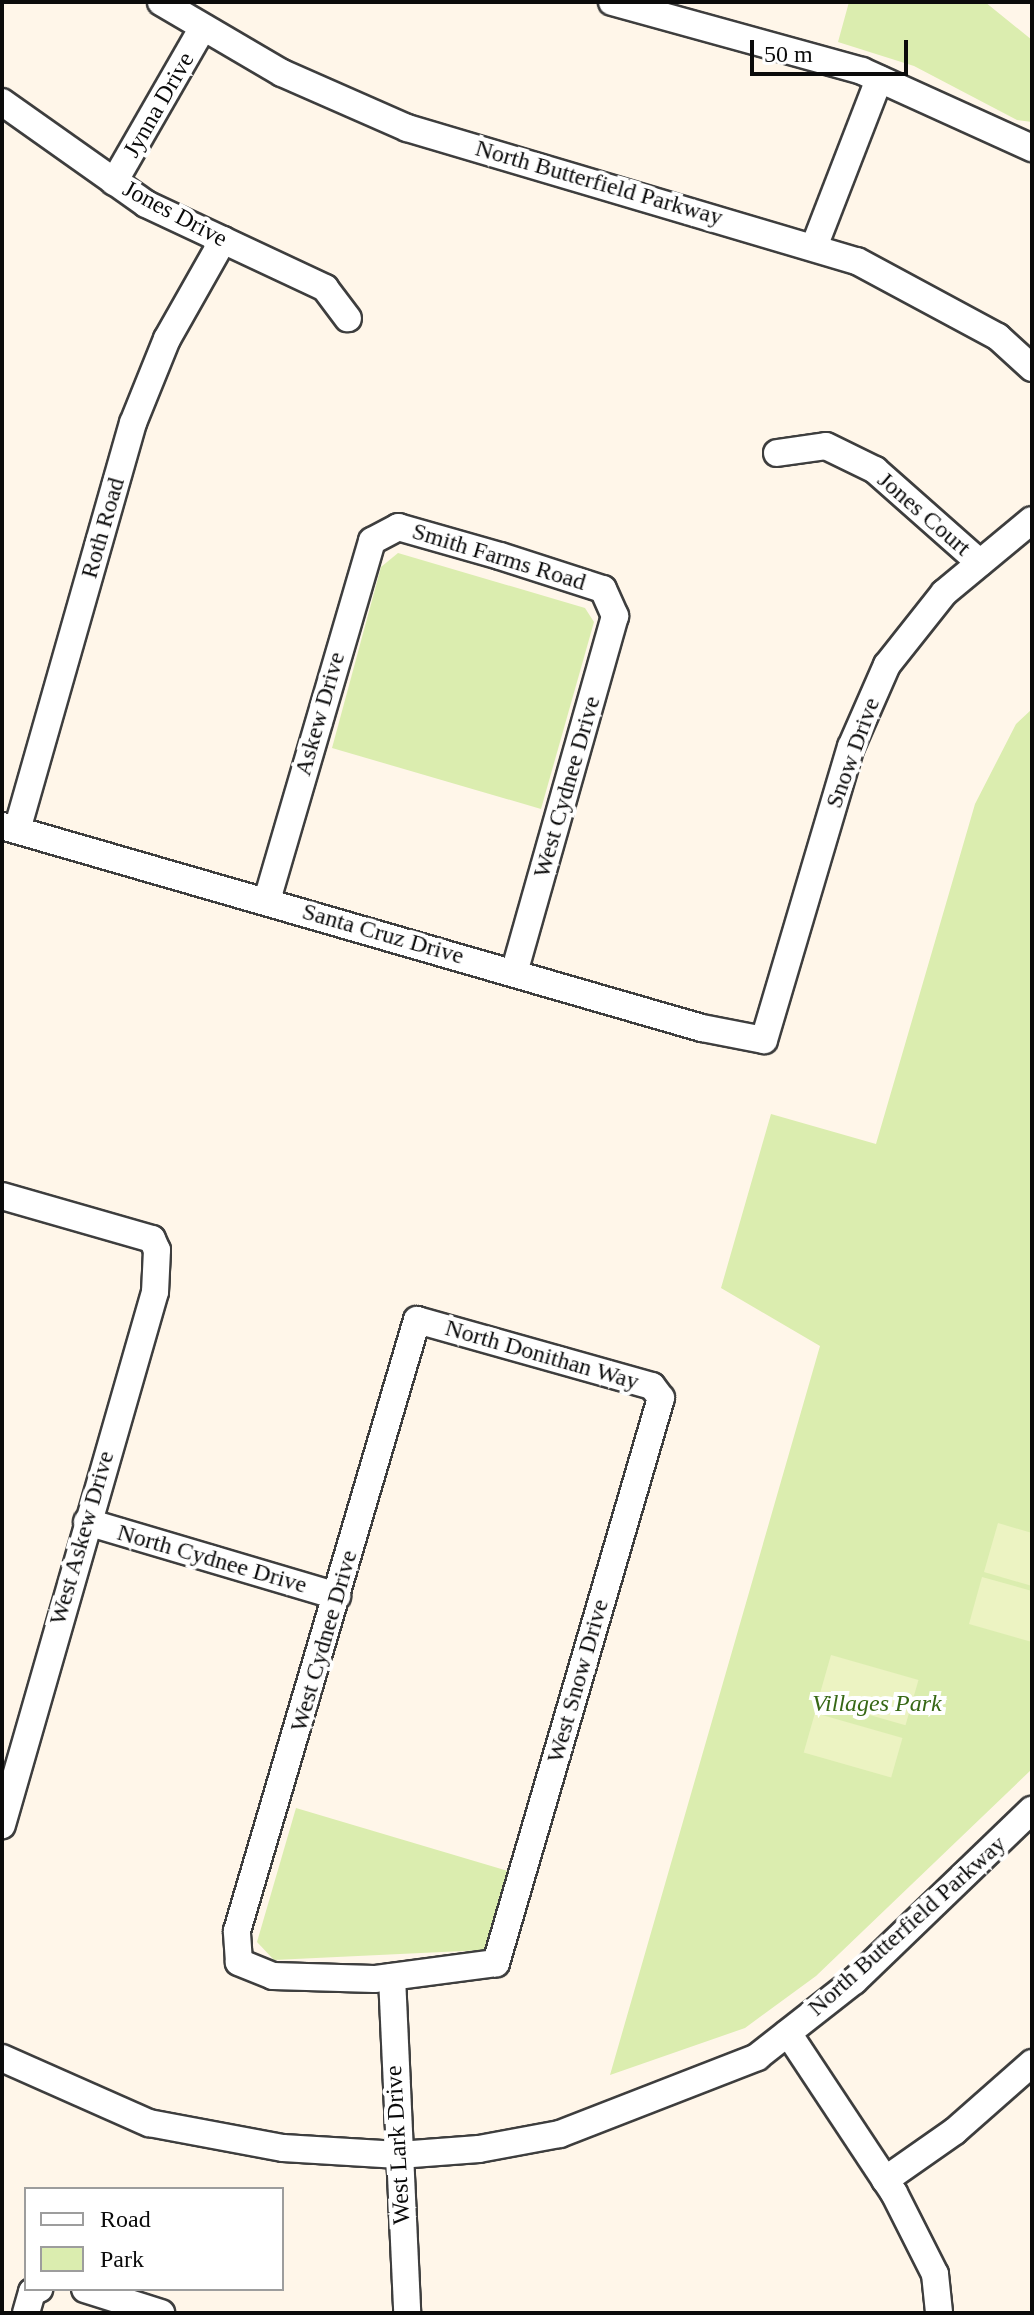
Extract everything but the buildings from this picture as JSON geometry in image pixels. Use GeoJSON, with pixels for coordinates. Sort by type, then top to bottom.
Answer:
{"type":"FeatureCollection","features":[{"type":"Feature","properties":{"kind":"street","name":"North Butterfield Parkway"},"geometry":{"type":"LineString","coordinates":[[161,2],[202,29],[282,73],[407,128],[857,261],[998,337],[1032,368]]}},
{"type":"Feature","properties":{"kind":"street"},"geometry":{"type":"LineString","coordinates":[[612,2],[709,14],[879,79],[1032,148]]}},
{"type":"Feature","properties":{"kind":"street","name":"Jynna Drive"},"geometry":{"type":"LineString","coordinates":[[114,182],[202,29]]}},
{"type":"Feature","properties":{"kind":"street"},"geometry":{"type":"LineString","coordinates":[[814,247],[879,79]]}},
{"type":"Feature","properties":{"kind":"street","name":"Jones Drive"},"geometry":{"type":"LineString","coordinates":[[6,112],[146,204],[325,288],[348,318]]}},
{"type":"Feature","properties":{"kind":"street","name":"Roth Road"},"geometry":{"type":"LineString","coordinates":[[10,828],[133,423],[167,339],[223,240]]}},
{"type":"Feature","properties":{"kind":"street","name":"Jones Court"},"geometry":{"type":"LineString","coordinates":[[777,453],[826,446],[875,470],[980,563]]}},
{"type":"Feature","properties":{"kind":"street","name":"Snow Drive"},"geometry":{"type":"LineString","coordinates":[[764,1040],[851,747],[881,679],[944,593],[1032,520]]}},
{"type":"Feature","properties":{"kind":"street","name":"Smith Farms Road"},"geometry":{"type":"LineString","coordinates":[[381,532],[398,527],[500,556],[590,584],[611,600]]}},
{"type":"Feature","properties":{"kind":"street","name":"Askew Drive"},"geometry":{"type":"LineString","coordinates":[[267,900],[365,552],[381,532]]}},
{"type":"Feature","properties":{"kind":"street","name":"West Cydnee Drive"},"geometry":{"type":"LineString","coordinates":[[514,973],[612,634],[611,600]]}},
{"type":"Feature","properties":{"kind":"street","name":"Santa Cruz Drive"},"geometry":{"type":"LineString","coordinates":[[10,828],[702,1028],[764,1040]]}},
{"type":"Feature","properties":{"kind":"street","name":"West Askew Drive"},"geometry":{"type":"LineString","coordinates":[[2,1196],[152,1239],[157,1250],[155,1292],[2,1825]]}},
{"type":"Feature","properties":{"kind":"street","name":"West Cydnee Drive"},"geometry":{"type":"LineString","coordinates":[[392,1977],[273,1976],[239,1962],[237,1931],[417,1320]]}},
{"type":"Feature","properties":{"kind":"street","name":"North Donithan Way"},"geometry":{"type":"LineString","coordinates":[[417,1320],[652,1386],[661,1398]]}},
{"type":"Feature","properties":{"kind":"street","name":"West Snow Drive"},"geometry":{"type":"LineString","coordinates":[[392,1977],[496,1963],[661,1398]]}},
{"type":"Feature","properties":{"kind":"street","name":"North Cydnee Drive"},"geometry":{"type":"LineString","coordinates":[[87,1522],[337,1596]]}},
{"type":"Feature","properties":{"kind":"street","name":"North Butterfield Parkway"},"geometry":{"type":"LineString","coordinates":[[2,2058],[149,2123],[283,2148],[399,2155],[479,2149],[560,2134],[757,2057],[854,1981],[1032,1810]]}},
{"type":"Feature","properties":{"kind":"street","name":"West Lark Drive"},"geometry":{"type":"LineString","coordinates":[[392,1977],[407,2313]]}},
{"type":"Feature","properties":{"kind":"street"},"geometry":{"type":"LineString","coordinates":[[788,2033],[885,2180],[935,2274],[939,2313]]}},
{"type":"Feature","properties":{"kind":"street"},"geometry":{"type":"LineString","coordinates":[[885,2180],[955,2131],[1032,2063]]}},
{"type":"Feature","properties":{"kind":"street"},"geometry":{"type":"LineString","coordinates":[[91,2291],[161,2313]]}},
{"type":"Feature","properties":{"kind":"green space"},"geometry":{"type":"Polygon","coordinates":[[[849,2],[985,2],[1032,40],[1032,122],[1017,120],[914,66],[838,42],[849,2]]]}},
{"type":"Feature","properties":{"kind":"green space"},"geometry":{"type":"Polygon","coordinates":[[[398,553],[585,608],[594,622],[541,809],[332,748],[381,567],[398,553]]]}},
{"type":"Feature","properties":{"kind":"green space","name":"Villages Park"},"geometry":{"type":"Polygon","coordinates":[[[1032,709],[1032,1769],[816,1976],[745,2028],[610,2075],[820,1346],[721,1288],[771,1114],[876,1144],[975,804],[1016,724],[1032,709]]]}},
{"type":"Feature","properties":{"kind":"green space"},"geometry":{"type":"Polygon","coordinates":[[[998,1523],[1032,1533],[1032,1586],[984,1572],[998,1523]]]}},
{"type":"Feature","properties":{"kind":"green space"},"geometry":{"type":"Polygon","coordinates":[[[982,1577],[1032,1591],[1032,1642],[969,1624],[982,1577]]]}},
{"type":"Feature","properties":{"kind":"green space"},"geometry":{"type":"Polygon","coordinates":[[[831,1655],[918,1680],[906,1725],[818,1700],[831,1655]]]}},
{"type":"Feature","properties":{"kind":"green space"},"geometry":{"type":"Polygon","coordinates":[[[815,1713],[902,1738],[891,1777],[804,1752],[815,1713]]]}},
{"type":"Feature","properties":{"kind":"green space"},"geometry":{"type":"Polygon","coordinates":[[[296,1808],[508,1871],[484,1950],[274,1960],[257,1942],[296,1808]]]}}]}
